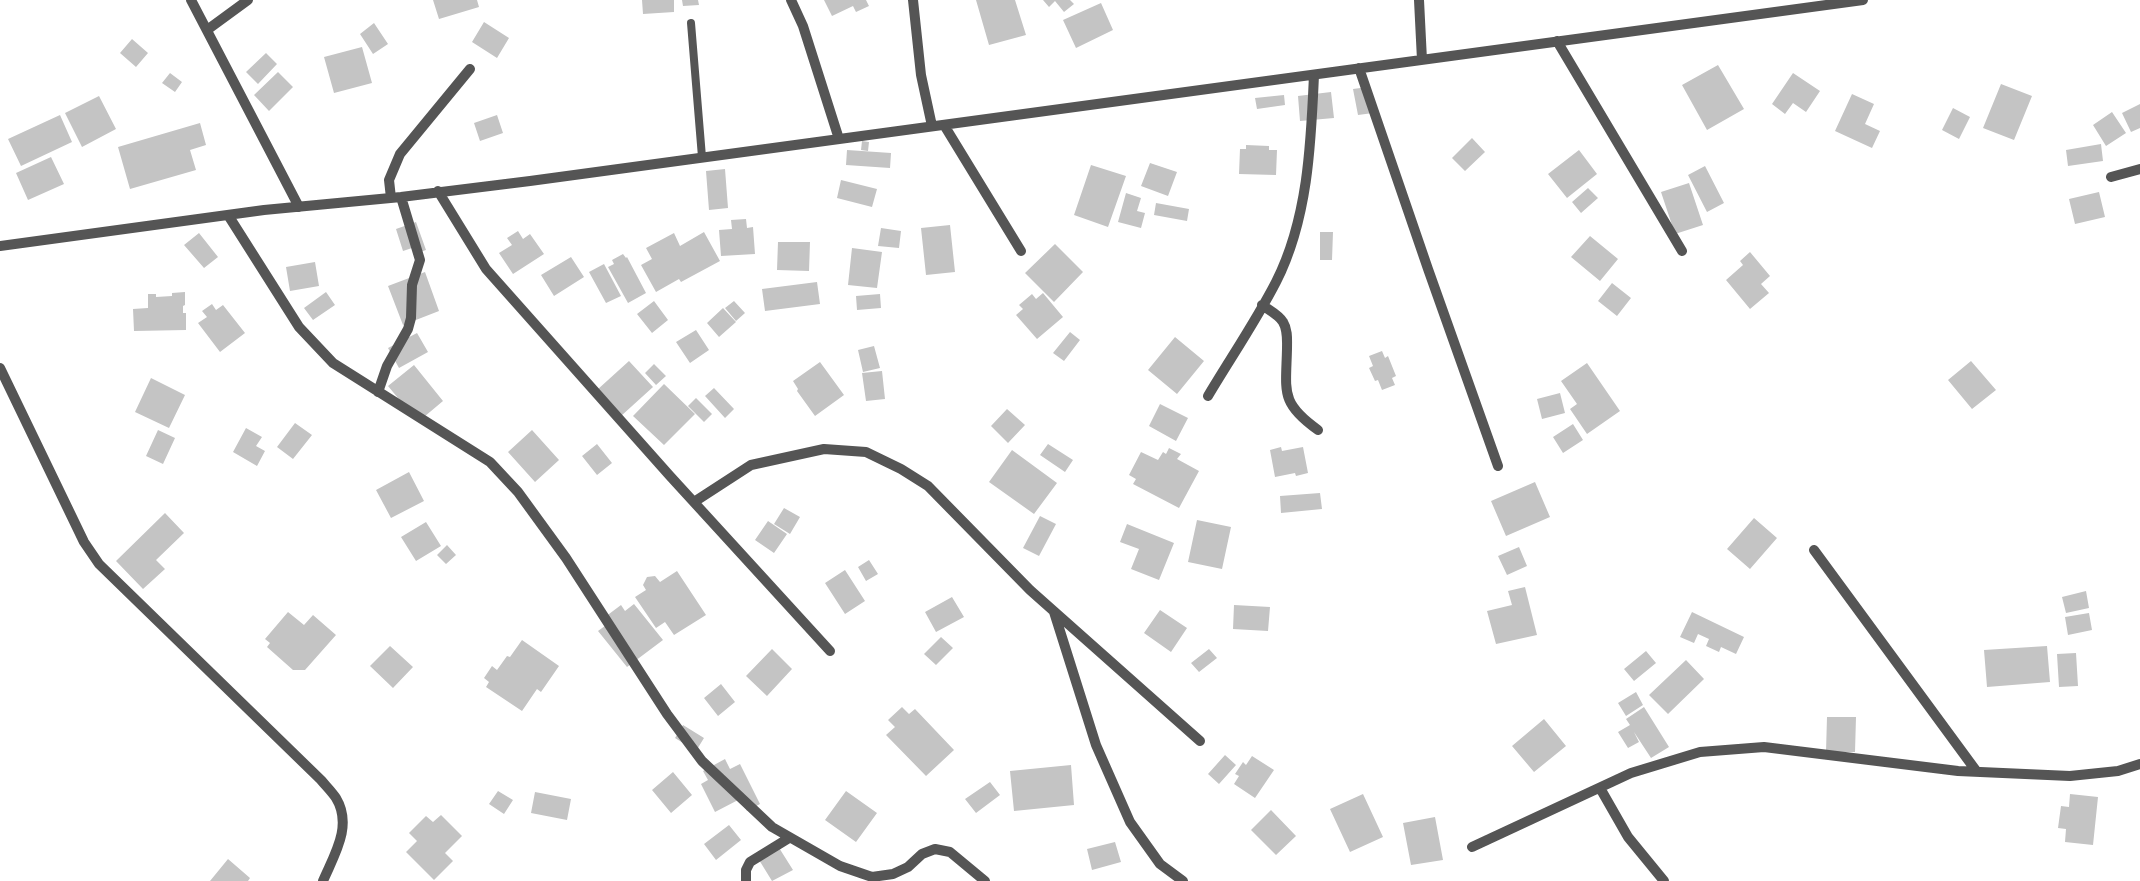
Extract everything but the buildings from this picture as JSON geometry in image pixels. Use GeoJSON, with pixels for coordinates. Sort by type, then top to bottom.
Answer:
{"type":"FeatureCollection","features":[{"type":"Feature","properties":{"kind":"street"},"geometry":{"type":"LineString","coordinates":[[191,0],[299,207]]}},
{"type":"Feature","properties":{"kind":"street"},"geometry":{"type":"LineString","coordinates":[[207,30],[248,0]]}},
{"type":"Feature","properties":{"kind":"street"},"geometry":{"type":"LineString","coordinates":[[791,0],[803,26],[839,139]]}},
{"type":"Feature","properties":{"kind":"street"},"geometry":{"type":"LineString","coordinates":[[913,0],[922,75],[932,126]]}},
{"type":"Feature","properties":{"kind":"street"},"geometry":{"type":"LineString","coordinates":[[1419,0],[1422,60]]}},
{"type":"Feature","properties":{"kind":"street"},"geometry":{"type":"LineString","coordinates":[[0,246],[228,215],[396,197],[839,139],[1863,0]]}},
{"type":"Feature","properties":{"kind":"street"},"geometry":{"type":"LineString","coordinates":[[1557,41],[1682,251]]}},
{"type":"Feature","properties":{"kind":"street"},"geometry":{"type":"LineString","coordinates":[[1359,68],[1498,466]]}},
{"type":"Feature","properties":{"kind":"street"},"geometry":{"type":"LineString","coordinates":[[378,392],[387,366],[409,323],[412,285],[420,260],[389,180],[400,154],[470,69]]}},
{"type":"Feature","properties":{"kind":"street"},"geometry":{"type":"LineString","coordinates":[[1208,396],[1276,281],[1292,239],[1302,201],[1310,152],[1314,75]]}},
{"type":"Feature","properties":{"kind":"street"},"geometry":{"type":"LineString","coordinates":[[944,125],[1021,251]]}},
{"type":"Feature","properties":{"kind":"street"},"geometry":{"type":"LineString","coordinates":[[2111,177],[2140,169]]}},
{"type":"Feature","properties":{"kind":"street"},"geometry":{"type":"LineString","coordinates":[[438,191],[486,269],[830,651]]}},
{"type":"Feature","properties":{"kind":"street"},"geometry":{"type":"LineString","coordinates":[[228,215],[299,327],[332,363],[490,462],[518,492],[566,558],[667,714],[702,761],[772,827],[840,866],[872,877],[888,875],[908,867]]}},
{"type":"Feature","properties":{"kind":"street"},"geometry":{"type":"LineString","coordinates":[[1262,305],[1283,322],[1287,335],[1286,391],[1290,405],[1300,417],[1318,430]]}},
{"type":"Feature","properties":{"kind":"street"},"geometry":{"type":"LineString","coordinates":[[0,368],[84,542],[99,564],[321,780],[337,799],[343,823],[342,835],[323,881]]}},
{"type":"Feature","properties":{"kind":"street"},"geometry":{"type":"LineString","coordinates":[[0,393],[12,392]]}},
{"type":"Feature","properties":{"kind":"street"},"geometry":{"type":"LineString","coordinates":[[694,502],[751,465],[824,448],[866,452],[901,469],[928,486],[1030,590],[1200,741]]}},
{"type":"Feature","properties":{"kind":"street"},"geometry":{"type":"LineString","coordinates":[[1814,550],[1977,772]]}},
{"type":"Feature","properties":{"kind":"street"},"geometry":{"type":"LineString","coordinates":[[1053,611],[1096,745],[1130,822],[1160,864],[1183,881]]}},
{"type":"Feature","properties":{"kind":"street"},"geometry":{"type":"LineString","coordinates":[[1472,847],[1631,773],[1700,752],[1764,747],[1977,772],[2070,776],[2118,771],[2140,764]]}},
{"type":"Feature","properties":{"kind":"street"},"geometry":{"type":"LineString","coordinates":[[1600,788],[1628,838],[1664,881]]}},
{"type":"Feature","properties":{"kind":"street"},"geometry":{"type":"LineString","coordinates":[[746,881],[746,870],[750,862],[789,838]]}},
{"type":"Feature","properties":{"kind":"street"},"geometry":{"type":"LineString","coordinates":[[900,881],[908,867],[922,854],[935,849],[950,852],[985,881]]}},
{"type":"Feature","properties":{"kind":"lane"},"geometry":{"type":"LineString","coordinates":[[691,23],[702,157]]}}]}
